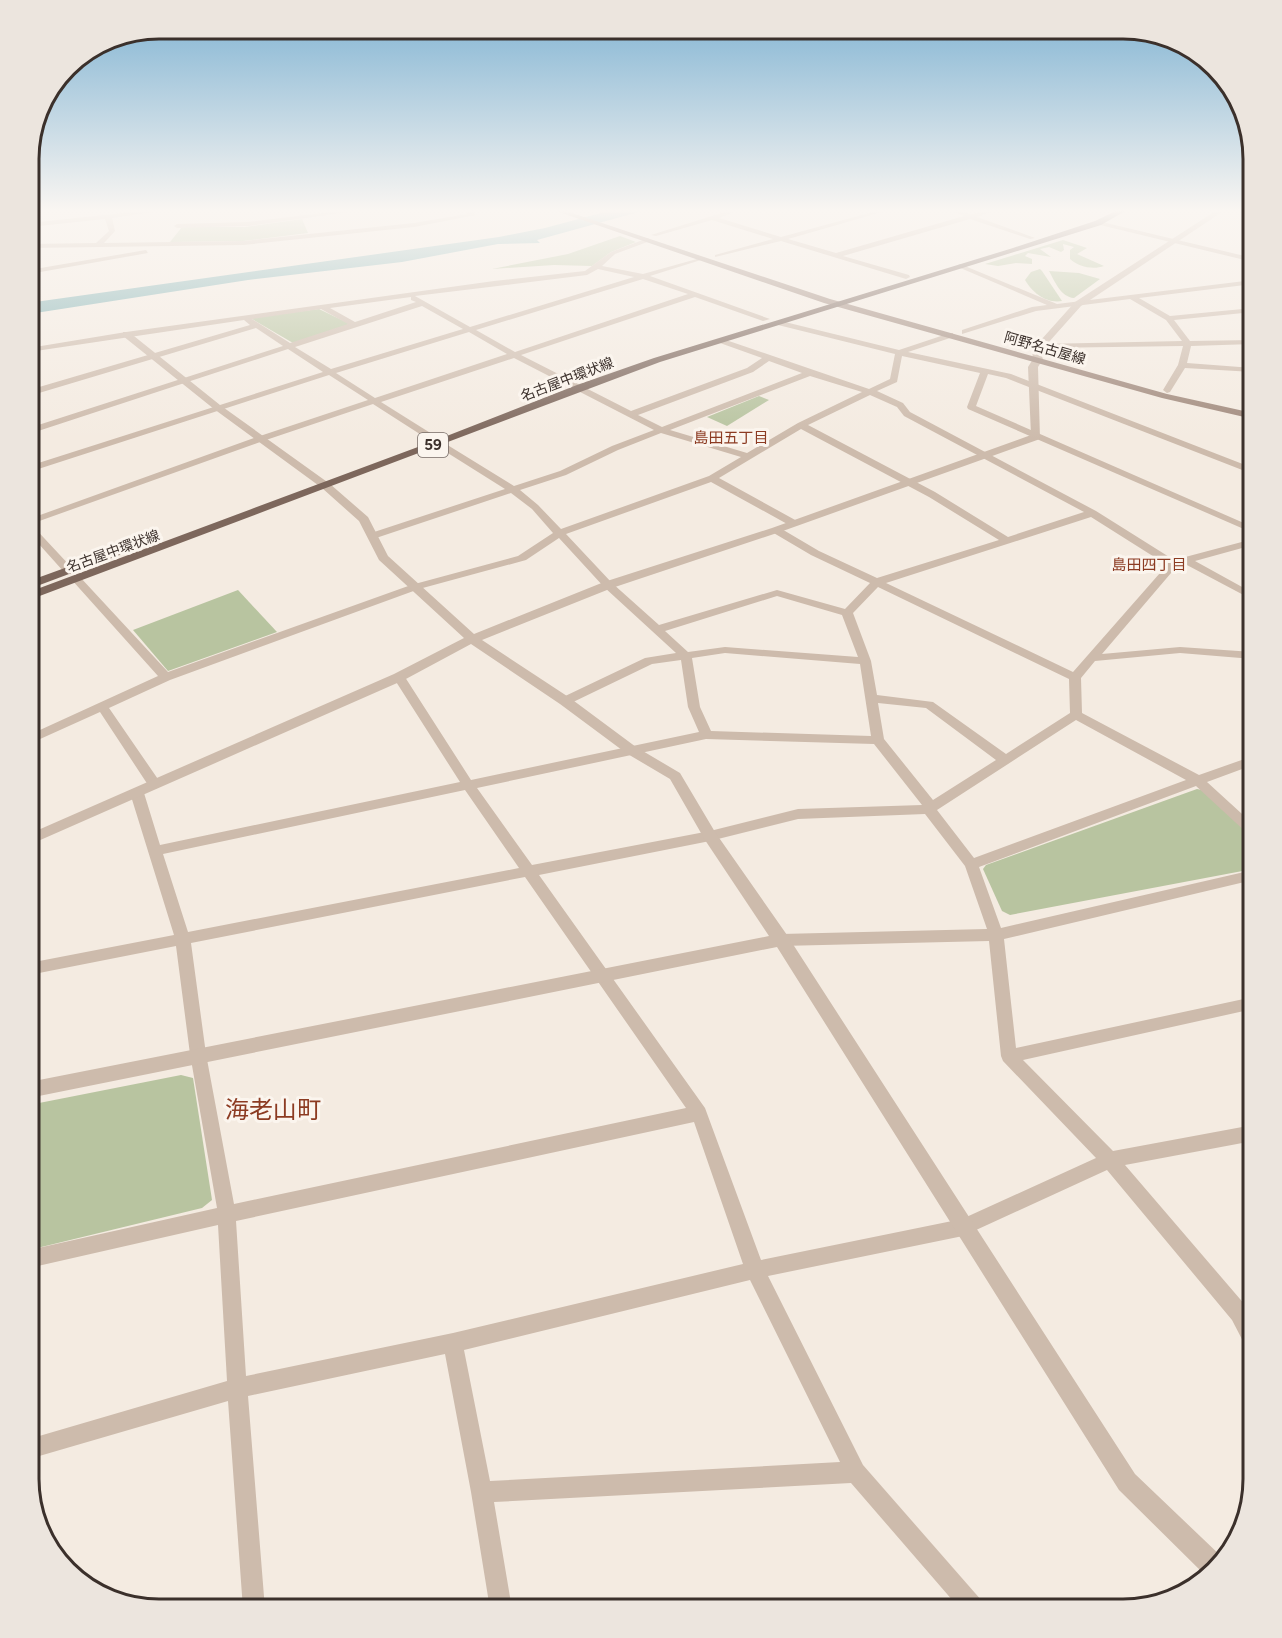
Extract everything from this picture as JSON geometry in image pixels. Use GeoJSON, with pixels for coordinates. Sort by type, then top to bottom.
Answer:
{"type":"FeatureCollection","features":[{"type":"Feature","properties":{"kind":"main road","name":"阿野名古屋線"},"geometry":{"type":"LineString","coordinates":[[785,286],[827,301],[840,301]]}},
{"type":"Feature","properties":{"kind":"main road","name":"阿野名古屋線"},"geometry":{"type":"LineString","coordinates":[[800,286],[950,335],[1038,352],[1165,396],[1243,414]]}},
{"type":"Feature","properties":{"kind":"main road","name":"名古屋中環状線"},"geometry":{"type":"LineString","coordinates":[[576,385],[781,323],[882,286]]}},
{"type":"Feature","properties":{"kind":"main road","name":"名古屋中環状線"},"geometry":{"type":"LineString","coordinates":[[840,301],[853,300],[896,286]]}},
{"type":"Feature","properties":{"kind":"main road","name":"阿野名古屋線"},"geometry":{"type":"LineString","coordinates":[[853,300],[1167,390],[1243,407]]}},
{"type":"Feature","properties":{"kind":"main road","name":"名古屋中環状線"},"geometry":{"type":"LineString","coordinates":[[39,582],[72,574],[434,440],[576,385],[652,352],[827,301]]}},
{"type":"Feature","properties":{"kind":"main road","name":"名古屋中環状線"},"geometry":{"type":"LineString","coordinates":[[39,591],[72,574]]}},
{"type":"Feature","properties":{"kind":"street"},"geometry":{"type":"LineString","coordinates":[[39,348],[244,317],[473,286]]}},
{"type":"Feature","properties":{"kind":"street"},"geometry":{"type":"LineString","coordinates":[[39,466],[217,407],[607,286]]}},
{"type":"Feature","properties":{"kind":"street"},"geometry":{"type":"LineString","coordinates":[[674,286],[766,319]]}},
{"type":"Feature","properties":{"kind":"street"},"geometry":{"type":"LineString","coordinates":[[1009,286],[1056,306]]}},
{"type":"Feature","properties":{"kind":"street"},"geometry":{"type":"LineString","coordinates":[[1036,437],[1033,385],[1038,352],[1078,304],[1104,286]]}},
{"type":"Feature","properties":{"kind":"street"},"geometry":{"type":"LineString","coordinates":[[965,332],[1035,309],[1218,286]]}},
{"type":"Feature","properties":{"kind":"street"},"geometry":{"type":"LineString","coordinates":[[409,294],[513,354],[663,431],[747,456]]}},
{"type":"Feature","properties":{"kind":"street"},"geometry":{"type":"LineString","coordinates":[[39,518],[260,439],[697,294]]}},
{"type":"Feature","properties":{"kind":"street"},"geometry":{"type":"LineString","coordinates":[[1131,297],[1169,318],[1188,344]]}},
{"type":"Feature","properties":{"kind":"street"},"geometry":{"type":"LineString","coordinates":[[39,428],[422,303]]}},
{"type":"Feature","properties":{"kind":"street"},"geometry":{"type":"LineString","coordinates":[[322,307],[356,325]]}},
{"type":"Feature","properties":{"kind":"street"},"geometry":{"type":"LineString","coordinates":[[1169,318],[1243,311]]}},
{"type":"Feature","properties":{"kind":"street"},"geometry":{"type":"LineString","coordinates":[[244,317],[373,402],[512,489],[535,507],[608,585],[686,656],[694,707],[706,735]]}},
{"type":"Feature","properties":{"kind":"street"},"geometry":{"type":"LineString","coordinates":[[781,323],[899,353],[1008,376],[1243,467]]}},
{"type":"Feature","properties":{"kind":"street"},"geometry":{"type":"LineString","coordinates":[[39,390],[255,326]]}},
{"type":"Feature","properties":{"kind":"street"},"geometry":{"type":"LineString","coordinates":[[126,334],[217,407],[322,482],[364,519],[383,558],[472,639],[565,700],[631,750],[675,776],[710,836],[781,940],[1127,1482],[1209,1562]]}},
{"type":"Feature","properties":{"kind":"street"},"geometry":{"type":"LineString","coordinates":[[899,353],[950,335]]}},
{"type":"Feature","properties":{"kind":"street"},"geometry":{"type":"LineString","coordinates":[[723,340],[900,405],[907,414],[1092,513],[1173,564]]}},
{"type":"Feature","properties":{"kind":"street"},"geometry":{"type":"LineString","coordinates":[[1038,352],[1243,342]]}},
{"type":"Feature","properties":{"kind":"street"},"geometry":{"type":"LineString","coordinates":[[1167,390],[1182,364],[1188,344]]}},
{"type":"Feature","properties":{"kind":"street"},"geometry":{"type":"LineString","coordinates":[[39,735],[166,677],[415,587],[522,558],[558,534],[712,478],[801,425],[894,380],[899,353]]}},
{"type":"Feature","properties":{"kind":"street"},"geometry":{"type":"LineString","coordinates":[[631,414],[750,370],[768,358]]}},
{"type":"Feature","properties":{"kind":"street"},"geometry":{"type":"LineString","coordinates":[[1182,364],[1243,369]]}},
{"type":"Feature","properties":{"kind":"street"},"geometry":{"type":"LineString","coordinates":[[985,371],[971,407],[1243,525]]}},
{"type":"Feature","properties":{"kind":"street"},"geometry":{"type":"LineString","coordinates":[[372,536],[563,473],[615,448],[810,373]]}},
{"type":"Feature","properties":{"kind":"street"},"geometry":{"type":"LineString","coordinates":[[801,425],[910,482],[1008,541]]}},
{"type":"Feature","properties":{"kind":"street"},"geometry":{"type":"LineString","coordinates":[[39,836],[399,676],[472,639],[608,585],[776,530],[1036,437]]}},
{"type":"Feature","properties":{"kind":"street"},"geometry":{"type":"LineString","coordinates":[[712,478],[793,523]]}},
{"type":"Feature","properties":{"kind":"street"},"geometry":{"type":"LineString","coordinates":[[847,613],[877,582],[1092,513]]}},
{"type":"Feature","properties":{"kind":"street"},"geometry":{"type":"LineString","coordinates":[[776,530],[815,553],[1075,677]]}},
{"type":"Feature","properties":{"kind":"street"},"geometry":{"type":"LineString","coordinates":[[39,538],[166,677]]}},
{"type":"Feature","properties":{"kind":"street"},"geometry":{"type":"LineString","coordinates":[[1076,716],[1075,677],[1173,564],[1243,545]]}},
{"type":"Feature","properties":{"kind":"street"},"geometry":{"type":"LineString","coordinates":[[1187,561],[1243,591]]}},
{"type":"Feature","properties":{"kind":"street"},"geometry":{"type":"LineString","coordinates":[[658,629],[777,594],[847,613]]}},
{"type":"Feature","properties":{"kind":"street"},"geometry":{"type":"LineString","coordinates":[[847,613],[866,661],[878,740],[928,803],[929,809],[971,864],[996,934],[1009,1056],[1110,1160],[1243,1320]]}},
{"type":"Feature","properties":{"kind":"street"},"geometry":{"type":"LineString","coordinates":[[565,700],[649,662],[725,650],[866,661]]}},
{"type":"Feature","properties":{"kind":"street"},"geometry":{"type":"LineString","coordinates":[[1092,658],[1180,651],[1243,655]]}},
{"type":"Feature","properties":{"kind":"street"},"geometry":{"type":"LineString","coordinates":[[399,676],[468,785],[699,1113],[755,1270],[856,1472],[965,1599]]}},
{"type":"Feature","properties":{"kind":"street"},"geometry":{"type":"LineString","coordinates":[[872,698],[929,705],[1005,759]]}},
{"type":"Feature","properties":{"kind":"street"},"geometry":{"type":"LineString","coordinates":[[102,706],[155,785]]}},
{"type":"Feature","properties":{"kind":"street"},"geometry":{"type":"LineString","coordinates":[[39,967],[710,836],[798,814],[929,809],[1076,716]]}},
{"type":"Feature","properties":{"kind":"street"},"geometry":{"type":"LineString","coordinates":[[1076,716],[1197,780],[1243,821]]}},
{"type":"Feature","properties":{"kind":"street"},"geometry":{"type":"LineString","coordinates":[[154,851],[706,735],[878,740]]}},
{"type":"Feature","properties":{"kind":"street"},"geometry":{"type":"LineString","coordinates":[[971,864],[1243,764]]}},
{"type":"Feature","properties":{"kind":"street"},"geometry":{"type":"LineString","coordinates":[[136,794],[183,939],[198,1054],[227,1214],[237,1388],[253,1599]]}},
{"type":"Feature","properties":{"kind":"street"},"geometry":{"type":"LineString","coordinates":[[39,1088],[198,1054],[605,977],[781,940],[996,934],[1243,877]]}},
{"type":"Feature","properties":{"kind":"street"},"geometry":{"type":"LineString","coordinates":[[1009,1056],[1243,1005]]}},
{"type":"Feature","properties":{"kind":"street"},"geometry":{"type":"LineString","coordinates":[[39,1257],[699,1113]]}},
{"type":"Feature","properties":{"kind":"street"},"geometry":{"type":"LineString","coordinates":[[39,1446],[237,1388],[453,1343],[755,1270],[963,1227],[1110,1160],[1243,1134]]}},
{"type":"Feature","properties":{"kind":"street"},"geometry":{"type":"LineString","coordinates":[[453,1343],[482,1492],[499,1599]]}},
{"type":"Feature","properties":{"kind":"street"},"geometry":{"type":"LineString","coordinates":[[482,1492],[856,1472]]}},
{"type":"Feature","properties":{"kind":"green space"},"geometry":{"type":"Polygon","coordinates":[[[1030,286],[1052,286],[1062,301],[1050,301],[1036,293],[1030,286]]]}},
{"type":"Feature","properties":{"kind":"green space"},"geometry":{"type":"Polygon","coordinates":[[[1058,286],[1090,286],[1074,298],[1062,292],[1058,286]]]}},
{"type":"Feature","properties":{"kind":"green space"},"geometry":{"type":"Polygon","coordinates":[[[319,309],[350,324],[293,343],[252,319],[255,317],[319,309]]]}},
{"type":"Feature","properties":{"kind":"green space"},"geometry":{"type":"Polygon","coordinates":[[[759,396],[769,400],[727,426],[707,417],[759,396]]]}},
{"type":"Feature","properties":{"kind":"green space"},"geometry":{"type":"Polygon","coordinates":[[[238,590],[277,632],[168,671],[133,630],[238,590]]]}},
{"type":"Feature","properties":{"kind":"green space"},"geometry":{"type":"Polygon","coordinates":[[[1197,789],[1207,791],[1243,825],[1243,871],[1010,915],[1002,911],[983,869],[986,865],[1197,789]]]}},
{"type":"Feature","properties":{"kind":"green space"},"geometry":{"type":"Polygon","coordinates":[[[181,1075],[193,1078],[212,1200],[202,1208],[39,1248],[39,1103],[181,1075]]]}},
{"type":"Feature","properties":{"kind":"water"},"geometry":{"type":"Polygon","coordinates":[[[147,286],[207,286],[39,312],[39,302],[147,286]]]}},
{"type":"Feature","properties":{"kind":"district","name":"島田五丁目"},"geometry":{"type":"Point","coordinates":[731,438]}},
{"type":"Feature","properties":{"kind":"district","name":"島田四丁目"},"geometry":{"type":"Point","coordinates":[1149,565]}},
{"type":"Feature","properties":{"kind":"district","name":"海老山町"},"geometry":{"type":"Point","coordinates":[273,1110]}}]}
